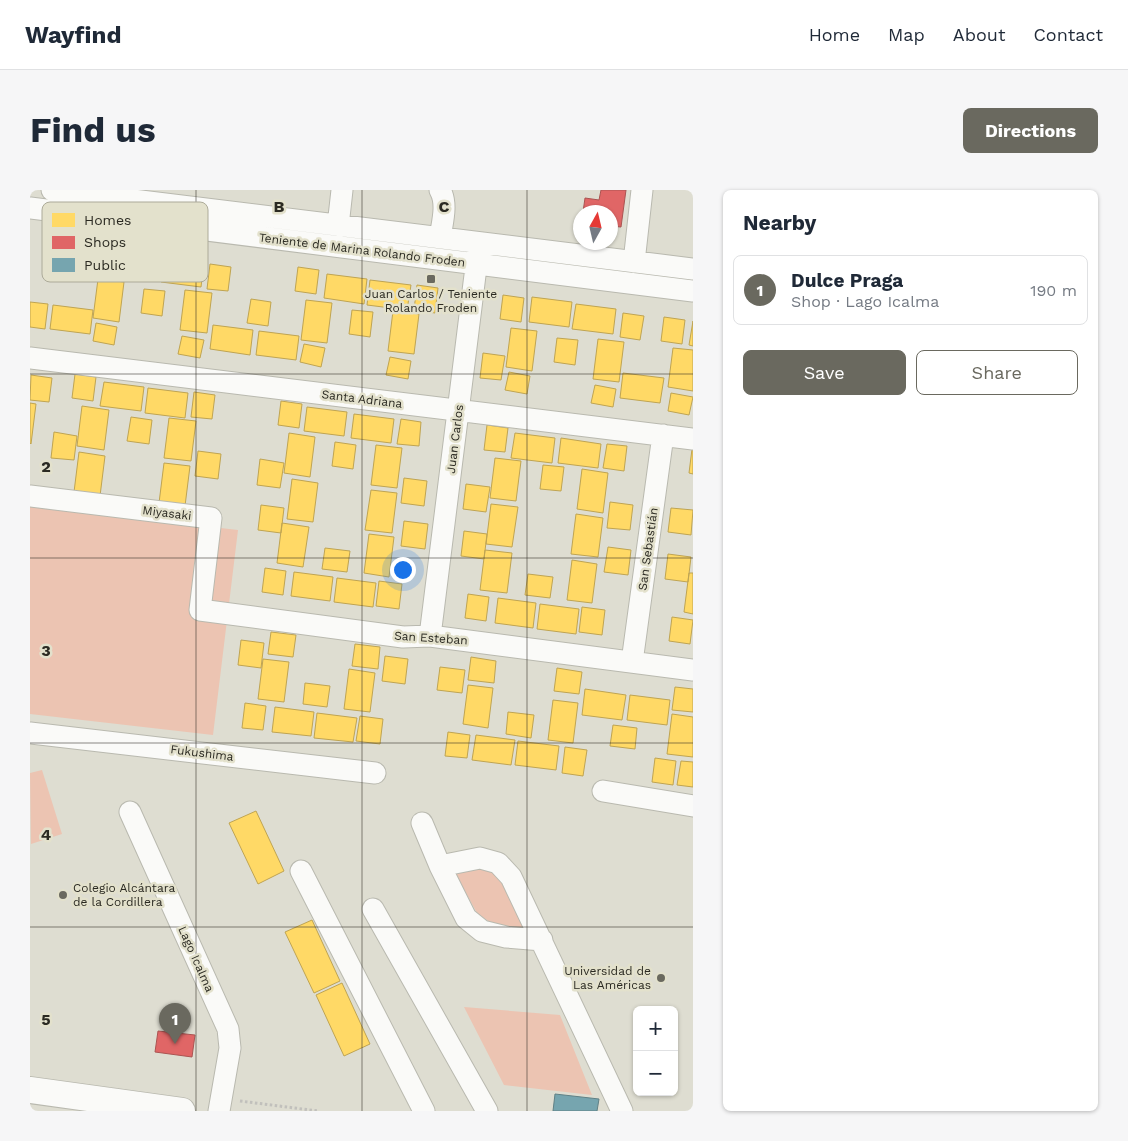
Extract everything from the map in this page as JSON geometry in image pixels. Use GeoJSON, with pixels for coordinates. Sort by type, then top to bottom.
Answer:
{"type":"FeatureCollection","features":[{"type":"Feature","properties":{"kind":"main road"},"geometry":{"type":"LineString","coordinates":[[30,1090],[182,1111]]}},
{"type":"Feature","properties":{"kind":"street","name":"Teniente de Marina Rolando Froden"},"geometry":{"type":"LineString","coordinates":[[52,190],[147,202]]}},
{"type":"Feature","properties":{"kind":"street"},"geometry":{"type":"LineString","coordinates":[[338,226],[342,190]]}},
{"type":"Feature","properties":{"kind":"street"},"geometry":{"type":"LineString","coordinates":[[440,190],[444,196],[444,204],[440,238]]}},
{"type":"Feature","properties":{"kind":"street"},"geometry":{"type":"LineString","coordinates":[[634,262],[642,190]]}},
{"type":"Feature","properties":{"kind":"street","name":"Teniente de Marina Rolando Froden"},"geometry":{"type":"LineString","coordinates":[[208,210],[693,269]]}},
{"type":"Feature","properties":{"kind":"street","name":"Teniente de Marina Rolando Froden"},"geometry":{"type":"LineString","coordinates":[[208,230],[693,291]]}},
{"type":"Feature","properties":{"kind":"street","name":"Juan Carlos"},"geometry":{"type":"LineString","coordinates":[[430,636],[479,243]]}},
{"type":"Feature","properties":{"kind":"street","name":"Santa Adriana"},"geometry":{"type":"LineString","coordinates":[[30,358],[693,439]]}},
{"type":"Feature","properties":{"kind":"street","name":"San Sebastián"},"geometry":{"type":"LineString","coordinates":[[632,662],[663,436]]}},
{"type":"Feature","properties":{"kind":"street","name":"Miyasaki"},"geometry":{"type":"LineString","coordinates":[[30,496],[211,518],[200,610]]}},
{"type":"Feature","properties":{"kind":"street","name":"San Esteban"},"geometry":{"type":"LineString","coordinates":[[200,610],[403,637],[430,636],[693,670]]}},
{"type":"Feature","properties":{"kind":"street","name":"Fukushima"},"geometry":{"type":"LineString","coordinates":[[30,733],[375,773]]}},
{"type":"Feature","properties":{"kind":"street"},"geometry":{"type":"LineString","coordinates":[[603,791],[693,806]]}},
{"type":"Feature","properties":{"kind":"street","name":"Lago Icalma"},"geometry":{"type":"LineString","coordinates":[[130,812],[228,1028],[230,1048],[219,1111]]}},
{"type":"Feature","properties":{"kind":"street"},"geometry":{"type":"LineString","coordinates":[[422,823],[440,866],[466,918],[482,931],[506,937],[542,940]]}},
{"type":"Feature","properties":{"kind":"street"},"geometry":{"type":"LineString","coordinates":[[440,866],[480,858],[498,863],[511,877],[622,1111]]}},
{"type":"Feature","properties":{"kind":"street"},"geometry":{"type":"LineString","coordinates":[[301,871],[424,1111]]}},
{"type":"Feature","properties":{"kind":"street"},"geometry":{"type":"LineString","coordinates":[[373,909],[487,1111]]}},
{"type":"Feature","properties":{"kind":"shaded area"},"geometry":{"type":"Polygon","coordinates":[[[30,506],[238,530],[213,735],[30,714],[30,506]]]}},
{"type":"Feature","properties":{"kind":"shaded area"},"geometry":{"type":"Polygon","coordinates":[[[42,770],[62,834],[31,844],[30,773],[42,770]]]}},
{"type":"Feature","properties":{"kind":"shaded area"},"geometry":{"type":"Polygon","coordinates":[[[484,865],[501,873],[529,930],[494,925],[477,913],[455,873],[484,865]]]}},
{"type":"Feature","properties":{"kind":"shaded area"},"geometry":{"type":"Polygon","coordinates":[[[464,1007],[560,1015],[592,1095],[504,1085],[464,1007]]]}},
{"type":"Feature","properties":{"kind":"building: Homes"},"geometry":{"type":"Polygon","coordinates":[[[210,264],[231,267],[228,291],[207,289],[210,264]]]}},
{"type":"Feature","properties":{"kind":"building: Homes"},"geometry":{"type":"Polygon","coordinates":[[[298,267],[319,270],[316,294],[295,291],[298,267]]]}},
{"type":"Feature","properties":{"kind":"building: Homes"},"geometry":{"type":"Polygon","coordinates":[[[327,274],[367,279],[364,304],[324,298],[327,274]]]}},
{"type":"Feature","properties":{"kind":"building: Homes"},"geometry":{"type":"Polygon","coordinates":[[[370,280],[411,285],[407,310],[367,305],[370,280]]]}},
{"type":"Feature","properties":{"kind":"building: Homes"},"geometry":{"type":"Polygon","coordinates":[[[98,282],[124,282],[119,322],[93,318],[98,282]]]}},
{"type":"Feature","properties":{"kind":"building: Homes"},"geometry":{"type":"Polygon","coordinates":[[[161,282],[202,282],[201,287],[161,282]]]}},
{"type":"Feature","properties":{"kind":"building: Homes"},"geometry":{"type":"Polygon","coordinates":[[[417,285],[438,288],[435,313],[414,310],[417,285]]]}},
{"type":"Feature","properties":{"kind":"building: Homes"},"geometry":{"type":"Polygon","coordinates":[[[144,289],[165,291],[162,316],[141,313],[144,289]]]}},
{"type":"Feature","properties":{"kind":"building: Homes"},"geometry":{"type":"Polygon","coordinates":[[[185,290],[212,293],[207,333],[180,330],[185,290]]]}},
{"type":"Feature","properties":{"kind":"building: Homes"},"geometry":{"type":"Polygon","coordinates":[[[503,295],[524,298],[521,322],[500,319],[503,295]]]}},
{"type":"Feature","properties":{"kind":"building: Homes"},"geometry":{"type":"Polygon","coordinates":[[[532,297],[572,302],[569,327],[529,322],[532,297]]]}},
{"type":"Feature","properties":{"kind":"building: Homes"},"geometry":{"type":"Polygon","coordinates":[[[251,299],[271,302],[268,326],[247,323],[251,299]]]}},
{"type":"Feature","properties":{"kind":"building: Homes"},"geometry":{"type":"Polygon","coordinates":[[[306,300],[332,303],[327,343],[301,340],[306,300]]]}},
{"type":"Feature","properties":{"kind":"building: Homes"},"geometry":{"type":"Polygon","coordinates":[[[30,302],[48,304],[45,329],[30,327],[30,302]]]}},
{"type":"Feature","properties":{"kind":"building: Homes"},"geometry":{"type":"Polygon","coordinates":[[[576,304],[616,309],[613,334],[572,329],[576,304]]]}},
{"type":"Feature","properties":{"kind":"building: Homes"},"geometry":{"type":"Polygon","coordinates":[[[53,305],[93,310],[90,334],[50,329],[53,305]]]}},
{"type":"Feature","properties":{"kind":"building: Homes"},"geometry":{"type":"Polygon","coordinates":[[[352,310],[373,312],[370,337],[349,334],[352,310]]]}},
{"type":"Feature","properties":{"kind":"building: Homes"},"geometry":{"type":"Polygon","coordinates":[[[393,311],[419,314],[414,354],[388,351],[393,311]]]}},
{"type":"Feature","properties":{"kind":"building: Homes"},"geometry":{"type":"Polygon","coordinates":[[[623,313],[644,316],[640,340],[620,337],[623,313]]]}},
{"type":"Feature","properties":{"kind":"building: Homes"},"geometry":{"type":"Polygon","coordinates":[[[664,317],[685,320],[682,344],[661,341],[664,317]]]}},
{"type":"Feature","properties":{"kind":"building: Homes"},"geometry":{"type":"Polygon","coordinates":[[[693,321],[693,346],[689,345],[693,321]]]}},
{"type":"Feature","properties":{"kind":"building: Homes"},"geometry":{"type":"Polygon","coordinates":[[[96,323],[117,327],[114,345],[93,341],[96,323]]]}},
{"type":"Feature","properties":{"kind":"building: Homes"},"geometry":{"type":"Polygon","coordinates":[[[213,325],[253,330],[250,355],[210,349],[213,325]]]}},
{"type":"Feature","properties":{"kind":"building: Homes"},"geometry":{"type":"Polygon","coordinates":[[[511,328],[537,331],[532,371],[506,367],[511,328]]]}},
{"type":"Feature","properties":{"kind":"building: Homes"},"geometry":{"type":"Polygon","coordinates":[[[259,331],[299,336],[296,360],[256,355],[259,331]]]}},
{"type":"Feature","properties":{"kind":"building: Homes"},"geometry":{"type":"Polygon","coordinates":[[[182,336],[204,340],[200,358],[178,354],[182,336]]]}},
{"type":"Feature","properties":{"kind":"building: Homes"},"geometry":{"type":"Polygon","coordinates":[[[557,338],[578,340],[575,365],[554,362],[557,338]]]}},
{"type":"Feature","properties":{"kind":"building: Homes"},"geometry":{"type":"Polygon","coordinates":[[[598,339],[624,342],[619,382],[593,379],[598,339]]]}},
{"type":"Feature","properties":{"kind":"building: Homes"},"geometry":{"type":"Polygon","coordinates":[[[304,344],[325,348],[321,367],[300,362],[304,344]]]}},
{"type":"Feature","properties":{"kind":"building: Homes"},"geometry":{"type":"Polygon","coordinates":[[[673,348],[693,350],[693,391],[668,387],[673,348]]]}},
{"type":"Feature","properties":{"kind":"building: Homes"},"geometry":{"type":"Polygon","coordinates":[[[483,353],[505,356],[501,380],[480,378],[483,353]]]}},
{"type":"Feature","properties":{"kind":"building: Homes"},"geometry":{"type":"Polygon","coordinates":[[[390,357],[411,361],[408,379],[386,375],[390,357]]]}},
{"type":"Feature","properties":{"kind":"building: Homes"},"geometry":{"type":"Polygon","coordinates":[[[509,372],[530,376],[527,394],[505,390],[509,372]]]}},
{"type":"Feature","properties":{"kind":"building: Homes"},"geometry":{"type":"Polygon","coordinates":[[[623,373],[664,378],[660,403],[620,398],[623,373]]]}},
{"type":"Feature","properties":{"kind":"building: Homes"},"geometry":{"type":"Polygon","coordinates":[[[75,374],[96,377],[93,401],[72,398],[75,374]]]}},
{"type":"Feature","properties":{"kind":"building: Homes"},"geometry":{"type":"Polygon","coordinates":[[[31,375],[52,378],[49,402],[30,400],[31,375]]]}},
{"type":"Feature","properties":{"kind":"building: Homes"},"geometry":{"type":"Polygon","coordinates":[[[104,382],[144,387],[141,411],[100,406],[104,382]]]}},
{"type":"Feature","properties":{"kind":"building: Homes"},"geometry":{"type":"Polygon","coordinates":[[[595,385],[616,389],[613,407],[591,403],[595,385]]]}},
{"type":"Feature","properties":{"kind":"building: Homes"},"geometry":{"type":"Polygon","coordinates":[[[148,388],[188,393],[185,418],[145,413],[148,388]]]}},
{"type":"Feature","properties":{"kind":"building: Homes"},"geometry":{"type":"Polygon","coordinates":[[[194,392],[215,395],[212,419],[191,417],[194,392]]]}},
{"type":"Feature","properties":{"kind":"building: Homes"},"geometry":{"type":"Polygon","coordinates":[[[671,393],[693,397],[689,415],[668,411],[671,393]]]}},
{"type":"Feature","properties":{"kind":"building: Homes"},"geometry":{"type":"Polygon","coordinates":[[[281,401],[302,404],[299,428],[278,425],[281,401]]]}},
{"type":"Feature","properties":{"kind":"building: Homes"},"geometry":{"type":"Polygon","coordinates":[[[30,403],[36,404],[31,444],[30,443],[30,403]]]}},
{"type":"Feature","properties":{"kind":"building: Homes"},"geometry":{"type":"Polygon","coordinates":[[[82,406],[109,410],[104,450],[77,446],[82,406]]]}},
{"type":"Feature","properties":{"kind":"building: Homes"},"geometry":{"type":"Polygon","coordinates":[[[307,407],[347,412],[344,436],[304,431],[307,407]]]}},
{"type":"Feature","properties":{"kind":"building: Homes"},"geometry":{"type":"Polygon","coordinates":[[[354,414],[394,419],[391,443],[351,438],[354,414]]]}},
{"type":"Feature","properties":{"kind":"building: Homes"},"geometry":{"type":"Polygon","coordinates":[[[131,417],[152,420],[149,444],[127,441],[131,417]]]}},
{"type":"Feature","properties":{"kind":"building: Homes"},"geometry":{"type":"Polygon","coordinates":[[[169,418],[196,421],[191,461],[164,458],[169,418]]]}},
{"type":"Feature","properties":{"kind":"building: Homes"},"geometry":{"type":"Polygon","coordinates":[[[401,419],[421,422],[419,446],[397,444],[401,419]]]}},
{"type":"Feature","properties":{"kind":"building: Homes"},"geometry":{"type":"Polygon","coordinates":[[[487,425],[508,428],[505,452],[484,450],[487,425]]]}},
{"type":"Feature","properties":{"kind":"building: Homes"},"geometry":{"type":"Polygon","coordinates":[[[54,432],[77,436],[74,460],[51,458],[54,432]]]}},
{"type":"Feature","properties":{"kind":"building: Homes"},"geometry":{"type":"Polygon","coordinates":[[[289,433],[315,437],[310,477],[284,473],[289,433]]]}},
{"type":"Feature","properties":{"kind":"building: Homes"},"geometry":{"type":"Polygon","coordinates":[[[515,433],[555,438],[552,463],[511,458],[515,433]]]}},
{"type":"Feature","properties":{"kind":"building: Homes"},"geometry":{"type":"Polygon","coordinates":[[[561,438],[601,444],[598,468],[558,463],[561,438]]]}},
{"type":"Feature","properties":{"kind":"building: Homes"},"geometry":{"type":"Polygon","coordinates":[[[335,442],[356,445],[353,469],[332,466],[335,442]]]}},
{"type":"Feature","properties":{"kind":"building: Homes"},"geometry":{"type":"Polygon","coordinates":[[[607,444],[627,446],[624,471],[603,468],[607,444]]]}},
{"type":"Feature","properties":{"kind":"building: Homes"},"geometry":{"type":"Polygon","coordinates":[[[376,445],[402,448],[397,488],[371,485],[376,445]]]}},
{"type":"Feature","properties":{"kind":"building: Homes"},"geometry":{"type":"Polygon","coordinates":[[[693,449],[693,474],[689,473],[693,449]]]}},
{"type":"Feature","properties":{"kind":"building: Homes"},"geometry":{"type":"Polygon","coordinates":[[[198,451],[221,454],[218,479],[195,476],[198,451]]]}},
{"type":"Feature","properties":{"kind":"building: Homes"},"geometry":{"type":"Polygon","coordinates":[[[79,452],[105,456],[100,496],[74,492],[79,452]]]}},
{"type":"Feature","properties":{"kind":"building: Homes"},"geometry":{"type":"Polygon","coordinates":[[[495,458],[521,461],[516,501],[490,498],[495,458]]]}},
{"type":"Feature","properties":{"kind":"building: Homes"},"geometry":{"type":"Polygon","coordinates":[[[260,459],[284,463],[280,488],[257,485],[260,459]]]}},
{"type":"Feature","properties":{"kind":"building: Homes"},"geometry":{"type":"Polygon","coordinates":[[[164,463],[190,466],[185,506],[159,503],[164,463]]]}},
{"type":"Feature","properties":{"kind":"building: Homes"},"geometry":{"type":"Polygon","coordinates":[[[543,465],[564,467],[561,491],[540,489],[543,465]]]}},
{"type":"Feature","properties":{"kind":"building: Homes"},"geometry":{"type":"Polygon","coordinates":[[[582,469],[608,473],[603,513],[577,509],[582,469]]]}},
{"type":"Feature","properties":{"kind":"building: Homes"},"geometry":{"type":"Polygon","coordinates":[[[404,478],[427,481],[424,506],[401,503],[404,478]]]}},
{"type":"Feature","properties":{"kind":"building: Homes"},"geometry":{"type":"Polygon","coordinates":[[[292,479],[318,483],[313,522],[287,519],[292,479]]]}},
{"type":"Feature","properties":{"kind":"building: Homes"},"geometry":{"type":"Polygon","coordinates":[[[466,484],[490,487],[486,512],[463,509],[466,484]]]}},
{"type":"Feature","properties":{"kind":"building: Homes"},"geometry":{"type":"Polygon","coordinates":[[[371,490],[397,493],[392,533],[365,530],[371,490]]]}},
{"type":"Feature","properties":{"kind":"building: Homes"},"geometry":{"type":"Polygon","coordinates":[[[610,502],[633,505],[630,530],[607,528],[610,502]]]}},
{"type":"Feature","properties":{"kind":"building: Homes"},"geometry":{"type":"Polygon","coordinates":[[[491,504],[518,507],[512,547],[486,544],[491,504]]]}},
{"type":"Feature","properties":{"kind":"building: Homes"},"geometry":{"type":"Polygon","coordinates":[[[261,505],[284,508],[281,533],[258,530],[261,505]]]}},
{"type":"Feature","properties":{"kind":"building: Homes"},"geometry":{"type":"Polygon","coordinates":[[[671,508],[693,510],[691,535],[668,532],[671,508]]]}},
{"type":"Feature","properties":{"kind":"building: Homes"},"geometry":{"type":"Polygon","coordinates":[[[576,514],[603,518],[598,557],[571,554],[576,514]]]}},
{"type":"Feature","properties":{"kind":"building: Homes"},"geometry":{"type":"Polygon","coordinates":[[[404,521],[428,524],[425,549],[401,546],[404,521]]]}},
{"type":"Feature","properties":{"kind":"building: Homes"},"geometry":{"type":"Polygon","coordinates":[[[282,523],[309,527],[303,567],[277,563],[282,523]]]}},
{"type":"Feature","properties":{"kind":"building: Homes"},"geometry":{"type":"Polygon","coordinates":[[[464,531],[487,534],[484,559],[461,556],[464,531]]]}},
{"type":"Feature","properties":{"kind":"building: Homes"},"geometry":{"type":"Polygon","coordinates":[[[369,534],[394,537],[389,577],[364,573],[369,534]]]}},
{"type":"Feature","properties":{"kind":"building: Homes"},"geometry":{"type":"Polygon","coordinates":[[[608,547],[631,550],[628,575],[604,572],[608,547]]]}},
{"type":"Feature","properties":{"kind":"building: Homes"},"geometry":{"type":"Polygon","coordinates":[[[325,548],[350,551],[347,572],[322,569],[325,548]]]}},
{"type":"Feature","properties":{"kind":"building: Homes"},"geometry":{"type":"Polygon","coordinates":[[[485,550],[512,553],[507,593],[480,590],[485,550]]]}},
{"type":"Feature","properties":{"kind":"building: Homes"},"geometry":{"type":"Polygon","coordinates":[[[668,554],[691,557],[688,582],[665,579],[668,554]]]}},
{"type":"Feature","properties":{"kind":"building: Homes"},"geometry":{"type":"Polygon","coordinates":[[[572,560],[597,564],[592,603],[567,600],[572,560]]]}},
{"type":"Feature","properties":{"kind":"building: Homes"},"geometry":{"type":"Polygon","coordinates":[[[265,568],[286,571],[283,595],[262,592],[265,568]]]}},
{"type":"Feature","properties":{"kind":"building: Homes"},"geometry":{"type":"Polygon","coordinates":[[[294,572],[333,577],[330,601],[291,596],[294,572]]]}},
{"type":"Feature","properties":{"kind":"building: Homes"},"geometry":{"type":"Polygon","coordinates":[[[689,573],[693,573],[693,614],[684,612],[689,573]]]}},
{"type":"Feature","properties":{"kind":"building: Homes"},"geometry":{"type":"Polygon","coordinates":[[[528,574],[553,577],[550,598],[525,595],[528,574]]]}},
{"type":"Feature","properties":{"kind":"building: Homes"},"geometry":{"type":"Polygon","coordinates":[[[337,578],[376,583],[373,607],[334,602],[337,578]]]}},
{"type":"Feature","properties":{"kind":"building: Homes"},"geometry":{"type":"Polygon","coordinates":[[[379,581],[402,584],[399,609],[376,606],[379,581]]]}},
{"type":"Feature","properties":{"kind":"building: Homes"},"geometry":{"type":"Polygon","coordinates":[[[468,594],[489,597],[486,621],[465,618],[468,594]]]}},
{"type":"Feature","properties":{"kind":"building: Homes"},"geometry":{"type":"Polygon","coordinates":[[[498,598],[536,603],[533,628],[495,623],[498,598]]]}},
{"type":"Feature","properties":{"kind":"building: Homes"},"geometry":{"type":"Polygon","coordinates":[[[540,604],[579,609],[576,634],[537,629],[540,604]]]}},
{"type":"Feature","properties":{"kind":"building: Homes"},"geometry":{"type":"Polygon","coordinates":[[[582,607],[605,610],[602,635],[579,632],[582,607]]]}},
{"type":"Feature","properties":{"kind":"building: Homes"},"geometry":{"type":"Polygon","coordinates":[[[672,617],[693,620],[690,644],[669,641],[672,617]]]}},
{"type":"Feature","properties":{"kind":"building: Homes"},"geometry":{"type":"Polygon","coordinates":[[[271,632],[296,635],[293,657],[268,654],[271,632]]]}},
{"type":"Feature","properties":{"kind":"building: Homes"},"geometry":{"type":"Polygon","coordinates":[[[241,640],[264,643],[261,668],[238,665],[241,640]]]}},
{"type":"Feature","properties":{"kind":"building: Homes"},"geometry":{"type":"Polygon","coordinates":[[[355,644],[380,647],[378,669],[352,666],[355,644]]]}},
{"type":"Feature","properties":{"kind":"building: Homes"},"geometry":{"type":"Polygon","coordinates":[[[385,656],[408,659],[405,684],[382,681],[385,656]]]}},
{"type":"Feature","properties":{"kind":"building: Homes"},"geometry":{"type":"Polygon","coordinates":[[[471,657],[496,661],[494,683],[468,680],[471,657]]]}},
{"type":"Feature","properties":{"kind":"building: Homes"},"geometry":{"type":"Polygon","coordinates":[[[263,659],[289,662],[284,702],[258,699],[263,659]]]}},
{"type":"Feature","properties":{"kind":"building: Homes"},"geometry":{"type":"Polygon","coordinates":[[[440,667],[465,670],[462,693],[437,690],[440,667]]]}},
{"type":"Feature","properties":{"kind":"building: Homes"},"geometry":{"type":"Polygon","coordinates":[[[557,668],[582,672],[579,694],[554,691],[557,668]]]}},
{"type":"Feature","properties":{"kind":"building: Homes"},"geometry":{"type":"Polygon","coordinates":[[[349,669],[375,673],[370,712],[344,709],[349,669]]]}},
{"type":"Feature","properties":{"kind":"building: Homes"},"geometry":{"type":"Polygon","coordinates":[[[305,683],[330,686],[327,707],[303,704],[305,683]]]}},
{"type":"Feature","properties":{"kind":"building: Homes"},"geometry":{"type":"Polygon","coordinates":[[[468,685],[493,688],[488,728],[463,724],[468,685]]]}},
{"type":"Feature","properties":{"kind":"building: Homes"},"geometry":{"type":"Polygon","coordinates":[[[675,687],[693,689],[693,712],[672,710],[675,687]]]}},
{"type":"Feature","properties":{"kind":"building: Homes"},"geometry":{"type":"Polygon","coordinates":[[[585,689],[626,695],[622,720],[582,715],[585,689]]]}},
{"type":"Feature","properties":{"kind":"building: Homes"},"geometry":{"type":"Polygon","coordinates":[[[630,695],[670,700],[667,725],[627,720],[630,695]]]}},
{"type":"Feature","properties":{"kind":"building: Homes"},"geometry":{"type":"Polygon","coordinates":[[[553,700],[578,703],[573,743],[548,740],[553,700]]]}},
{"type":"Feature","properties":{"kind":"building: Homes"},"geometry":{"type":"Polygon","coordinates":[[[245,703],[266,706],[263,730],[242,728],[245,703]]]}},
{"type":"Feature","properties":{"kind":"building: Homes"},"geometry":{"type":"Polygon","coordinates":[[[275,707],[314,712],[311,736],[272,732],[275,707]]]}},
{"type":"Feature","properties":{"kind":"building: Homes"},"geometry":{"type":"Polygon","coordinates":[[[508,712],[534,715],[531,738],[506,734],[508,712]]]}},
{"type":"Feature","properties":{"kind":"building: Homes"},"geometry":{"type":"Polygon","coordinates":[[[317,713],[357,718],[353,742],[314,738],[317,713]]]}},
{"type":"Feature","properties":{"kind":"building: Homes"},"geometry":{"type":"Polygon","coordinates":[[[672,714],[693,717],[693,757],[667,754],[672,714]]]}},
{"type":"Feature","properties":{"kind":"building: Homes"},"geometry":{"type":"Polygon","coordinates":[[[360,716],[383,719],[380,744],[356,741],[360,716]]]}},
{"type":"Feature","properties":{"kind":"building: Homes"},"geometry":{"type":"Polygon","coordinates":[[[613,725],[637,728],[635,749],[610,746],[613,725]]]}},
{"type":"Feature","properties":{"kind":"building: Homes"},"geometry":{"type":"Polygon","coordinates":[[[448,732],[470,735],[467,758],[445,756],[448,732]]]}},
{"type":"Feature","properties":{"kind":"building: Homes"},"geometry":{"type":"Polygon","coordinates":[[[476,735],[515,740],[511,765],[472,760],[476,735]]]}},
{"type":"Feature","properties":{"kind":"building: Homes"},"geometry":{"type":"Polygon","coordinates":[[[518,741],[559,746],[556,770],[515,765],[518,741]]]}},
{"type":"Feature","properties":{"kind":"building: Homes"},"geometry":{"type":"Polygon","coordinates":[[[565,747],[587,750],[583,776],[562,773],[565,747]]]}},
{"type":"Feature","properties":{"kind":"building: Homes"},"geometry":{"type":"Polygon","coordinates":[[[655,758],[676,761],[673,785],[652,782],[655,758]]]}},
{"type":"Feature","properties":{"kind":"building: Homes"},"geometry":{"type":"Polygon","coordinates":[[[681,761],[693,762],[693,787],[677,785],[681,761]]]}},
{"type":"Feature","properties":{"kind":"building: Homes"},"geometry":{"type":"Polygon","coordinates":[[[256,811],[284,871],[258,884],[229,823],[256,811]]]}},
{"type":"Feature","properties":{"kind":"building: Homes"},"geometry":{"type":"Polygon","coordinates":[[[312,920],[340,981],[314,993],[285,932],[312,920]]]}},
{"type":"Feature","properties":{"kind":"building: Homes"},"geometry":{"type":"Polygon","coordinates":[[[342,983],[370,1044],[344,1056],[316,995],[342,983]]]}},
{"type":"Feature","properties":{"kind":"building: Shops"},"geometry":{"type":"Polygon","coordinates":[[[601,190],[626,190],[621,227],[618,227],[618,205],[584,205],[585,198],[599,200],[601,190]]]}},
{"type":"Feature","properties":{"kind":"building: Shops"},"geometry":{"type":"Polygon","coordinates":[[[158,1031],[195,1035],[192,1057],[155,1052],[158,1031]]]}},
{"type":"Feature","properties":{"kind":"building: Public"},"geometry":{"type":"Polygon","coordinates":[[[555,1094],[599,1099],[597,1111],[553,1111],[555,1094]]]}},
{"type":"Feature","properties":{"kind":"place","name":"Juan Carlos / Teniente Rolando Froden"},"geometry":{"type":"Point","coordinates":[431,279]}},
{"type":"Feature","properties":{"kind":"place","name":"Colegio Alcántara de la Cordillera"},"geometry":{"type":"Point","coordinates":[63,895]}},
{"type":"Feature","properties":{"kind":"place","name":"Universidad de Las Américas"},"geometry":{"type":"Point","coordinates":[661,978]}},
{"type":"Feature","properties":{"kind":"place","name":"Dulce Praga"},"geometry":{"type":"Point","coordinates":[175,1044]}}]}
